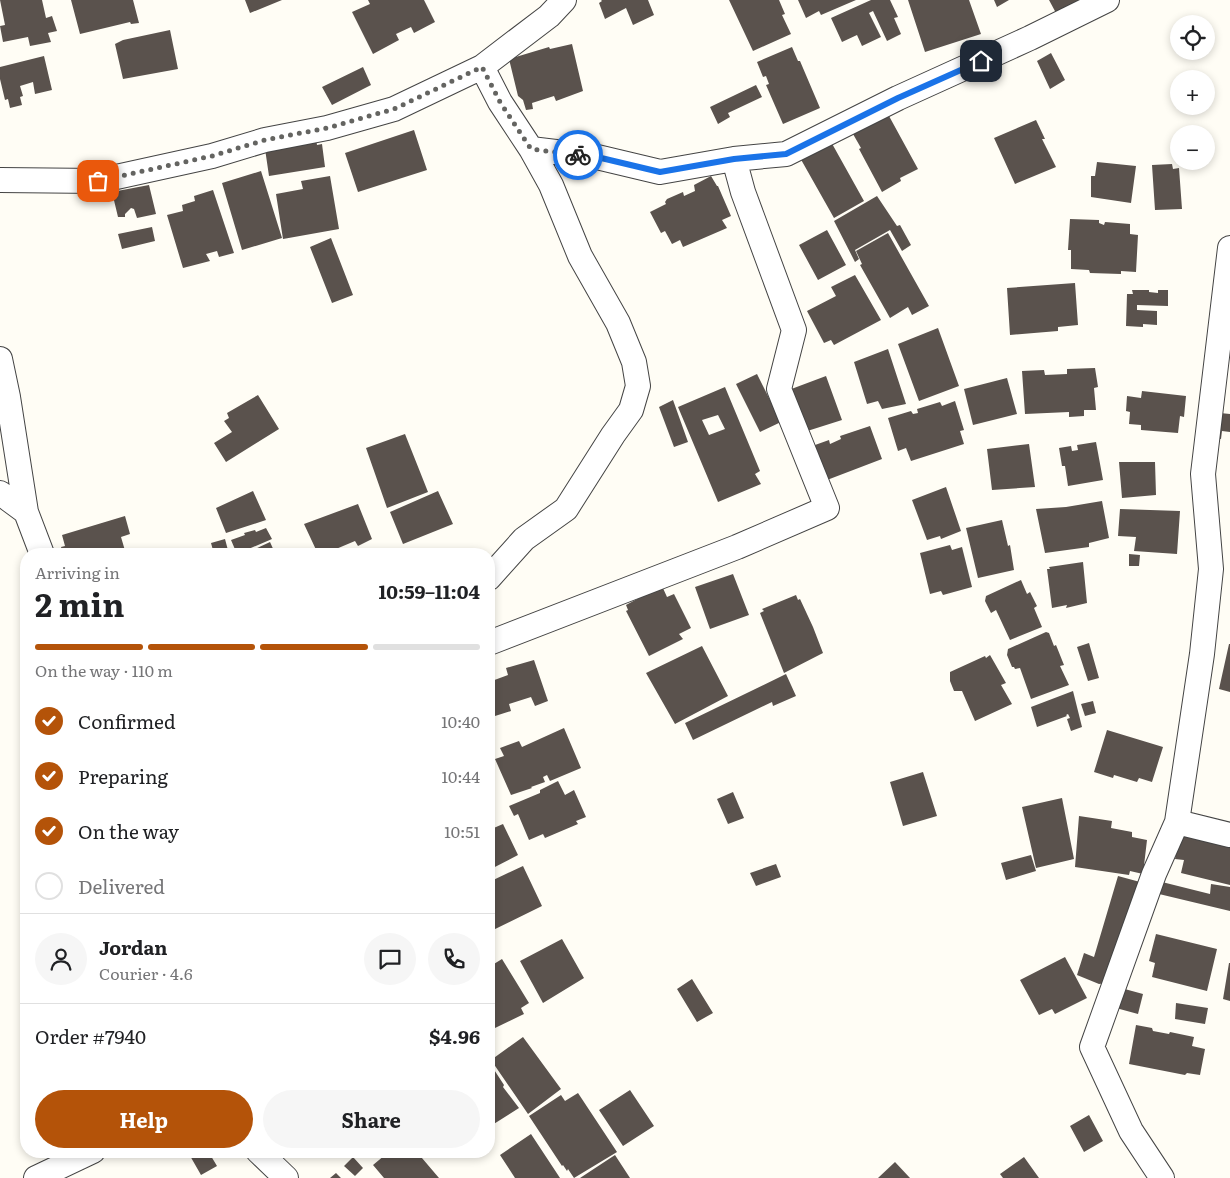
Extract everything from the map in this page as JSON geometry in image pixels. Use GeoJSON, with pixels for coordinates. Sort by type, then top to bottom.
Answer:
{"type":"FeatureCollection","features":[{"type":"Feature","properties":{"kind":"street"},"geometry":{"type":"LineString","coordinates":[[0,180],[98,181],[212,156],[265,140],[327,128],[394,109],[482,67],[549,16],[564,0]]}},
{"type":"Feature","properties":{"kind":"street"},"geometry":{"type":"LineString","coordinates":[[531,149],[597,157],[660,172],[734,159],[786,154],[898,98],[1030,38],[1107,0]]}},
{"type":"Feature","properties":{"kind":"street"},"geometry":{"type":"LineString","coordinates":[[482,67],[500,102],[531,149],[551,186],[580,256],[618,323],[634,362],[638,386],[631,410],[566,508],[524,539],[495,571]]}},
{"type":"Feature","properties":{"kind":"street"},"geometry":{"type":"LineString","coordinates":[[495,641],[737,546],[827,508],[779,389],[794,330],[743,192],[734,159]]}},
{"type":"Feature","properties":{"kind":"street"},"geometry":{"type":"LineString","coordinates":[[1162,1178],[1131,1131],[1092,1047],[1154,874],[1177,822],[1202,654],[1211,568],[1203,474],[1230,248]]}},
{"type":"Feature","properties":{"kind":"street"},"geometry":{"type":"LineString","coordinates":[[0,359],[8,397],[26,512],[40,548]]}},
{"type":"Feature","properties":{"kind":"street"},"geometry":{"type":"LineString","coordinates":[[0,492],[26,512]]}},
{"type":"Feature","properties":{"kind":"street"},"geometry":{"type":"LineString","coordinates":[[1177,822],[1230,835]]}},
{"type":"Feature","properties":{"kind":"street"},"geometry":{"type":"LineString","coordinates":[[36,1178],[78,1158]]}},
{"type":"Feature","properties":{"kind":"street"},"geometry":{"type":"LineString","coordinates":[[265,1158],[286,1178]]}},
{"type":"Feature","properties":{"kind":"building"},"geometry":{"type":"Polygon","coordinates":[[[0,0],[42,0],[46,18],[52,16],[57,31],[48,33],[51,42],[30,46],[28,37],[3,42],[0,26],[5,25],[0,0]]]}},
{"type":"Feature","properties":{"kind":"building"},"geometry":{"type":"Polygon","coordinates":[[[71,0],[133,0],[139,23],[131,24],[130,22],[80,34],[71,0]]]}},
{"type":"Feature","properties":{"kind":"building"},"geometry":{"type":"Polygon","coordinates":[[[245,0],[282,0],[250,13],[245,0]]]}},
{"type":"Feature","properties":{"kind":"building"},"geometry":{"type":"Polygon","coordinates":[[[368,0],[424,0],[435,22],[414,33],[411,27],[396,34],[399,40],[373,54],[352,12],[370,4],[368,0]]]}},
{"type":"Feature","properties":{"kind":"building"},"geometry":{"type":"Polygon","coordinates":[[[601,0],[648,0],[654,15],[633,25],[626,8],[605,19],[599,3],[601,0]]]}},
{"type":"Feature","properties":{"kind":"building"},"geometry":{"type":"Polygon","coordinates":[[[729,0],[779,0],[785,14],[782,15],[791,34],[753,51],[729,0]]]}},
{"type":"Feature","properties":{"kind":"building"},"geometry":{"type":"Polygon","coordinates":[[[798,0],[856,0],[821,15],[819,11],[806,18],[798,0]]]}},
{"type":"Feature","properties":{"kind":"building"},"geometry":{"type":"Polygon","coordinates":[[[871,0],[890,0],[898,17],[894,18],[901,34],[887,41],[873,11],[869,13],[881,37],[862,46],[857,35],[842,42],[831,18],[871,0]]]}},
{"type":"Feature","properties":{"kind":"building"},"geometry":{"type":"Polygon","coordinates":[[[908,0],[969,0],[981,34],[925,52],[908,0]]]}},
{"type":"Feature","properties":{"kind":"building"},"geometry":{"type":"Polygon","coordinates":[[[994,0],[1009,0],[997,7],[994,0]]]}},
{"type":"Feature","properties":{"kind":"building"},"geometry":{"type":"Polygon","coordinates":[[[1049,0],[1084,0],[1056,13],[1049,0]]]}},
{"type":"Feature","properties":{"kind":"building"},"geometry":{"type":"Polygon","coordinates":[[[170,30],[178,69],[123,79],[115,44],[123,40],[170,30]]]}},
{"type":"Feature","properties":{"kind":"building"},"geometry":{"type":"Polygon","coordinates":[[[572,44],[583,91],[556,101],[554,96],[532,103],[533,109],[526,110],[523,100],[518,96],[509,59],[549,47],[550,49],[572,44]]]}},
{"type":"Feature","properties":{"kind":"building"},"geometry":{"type":"Polygon","coordinates":[[[792,47],[820,108],[783,124],[766,85],[769,84],[766,76],[763,77],[757,62],[792,47]]]}},
{"type":"Feature","properties":{"kind":"building"},"geometry":{"type":"Polygon","coordinates":[[[1051,53],[1065,80],[1050,89],[1037,61],[1051,53]]]}},
{"type":"Feature","properties":{"kind":"building"},"geometry":{"type":"Polygon","coordinates":[[[44,56],[52,90],[35,94],[33,82],[20,86],[23,96],[20,97],[22,105],[10,108],[8,99],[5,100],[0,79],[0,67],[44,56]]]}},
{"type":"Feature","properties":{"kind":"building"},"geometry":{"type":"Polygon","coordinates":[[[363,67],[371,85],[332,105],[322,87],[363,67]]]}},
{"type":"Feature","properties":{"kind":"building"},"geometry":{"type":"Polygon","coordinates":[[[756,85],[762,97],[728,113],[730,117],[718,124],[710,107],[756,85]]]}},
{"type":"Feature","properties":{"kind":"building"},"geometry":{"type":"Polygon","coordinates":[[[889,116],[918,169],[900,178],[901,181],[882,192],[853,134],[889,116]]]}},
{"type":"Feature","properties":{"kind":"building"},"geometry":{"type":"Polygon","coordinates":[[[1036,120],[1045,139],[1042,139],[1056,167],[1015,184],[994,138],[1036,120]]]}},
{"type":"Feature","properties":{"kind":"building"},"geometry":{"type":"Polygon","coordinates":[[[414,130],[427,170],[358,192],[345,153],[414,130]]]}},
{"type":"Feature","properties":{"kind":"building"},"geometry":{"type":"Polygon","coordinates":[[[315,132],[317,145],[322,144],[325,167],[269,176],[264,142],[315,132]]]}},
{"type":"Feature","properties":{"kind":"building"},"geometry":{"type":"Polygon","coordinates":[[[830,140],[864,201],[834,218],[799,156],[830,140]]]}},
{"type":"Feature","properties":{"kind":"building"},"geometry":{"type":"Polygon","coordinates":[[[1097,162],[1136,166],[1131,203],[1091,197],[1091,176],[1095,176],[1097,162]]]}},
{"type":"Feature","properties":{"kind":"building"},"geometry":{"type":"Polygon","coordinates":[[[1170,164],[1170,170],[1179,170],[1182,209],[1155,210],[1152,165],[1170,164]]]}},
{"type":"Feature","properties":{"kind":"building"},"geometry":{"type":"Polygon","coordinates":[[[261,171],[282,238],[242,250],[222,183],[261,171]]]}},
{"type":"Feature","properties":{"kind":"building"},"geometry":{"type":"Polygon","coordinates":[[[330,176],[339,229],[283,239],[276,194],[303,189],[301,181],[330,176]]]}},
{"type":"Feature","properties":{"kind":"building"},"geometry":{"type":"Polygon","coordinates":[[[711,176],[718,186],[731,216],[722,220],[727,228],[683,247],[680,240],[672,244],[665,231],[661,233],[650,212],[666,204],[667,199],[683,192],[684,196],[695,191],[694,185],[711,176]]]}},
{"type":"Feature","properties":{"kind":"building"},"geometry":{"type":"Polygon","coordinates":[[[149,185],[156,214],[137,218],[134,209],[131,208],[125,214],[125,217],[118,217],[112,192],[149,185]]]}},
{"type":"Feature","properties":{"kind":"building"},"geometry":{"type":"Polygon","coordinates":[[[213,190],[234,253],[219,257],[217,251],[206,254],[210,261],[183,268],[167,215],[183,211],[182,205],[195,201],[194,196],[213,190]]]}},
{"type":"Feature","properties":{"kind":"building"},"geometry":{"type":"Polygon","coordinates":[[[877,196],[897,226],[900,225],[911,245],[902,251],[890,230],[855,250],[859,259],[855,262],[834,221],[877,196]]]}},
{"type":"Feature","properties":{"kind":"building"},"geometry":{"type":"Polygon","coordinates":[[[1070,219],[1099,220],[1099,223],[1104,225],[1105,222],[1130,224],[1130,234],[1138,235],[1136,272],[1121,271],[1121,274],[1090,273],[1089,270],[1071,269],[1071,250],[1068,250],[1070,219]]]}},
{"type":"Feature","properties":{"kind":"building"},"geometry":{"type":"Polygon","coordinates":[[[152,227],[155,241],[122,249],[118,234],[152,227]]]}},
{"type":"Feature","properties":{"kind":"building"},"geometry":{"type":"Polygon","coordinates":[[[827,230],[846,265],[818,280],[799,245],[827,230]]]}},
{"type":"Feature","properties":{"kind":"building"},"geometry":{"type":"Polygon","coordinates":[[[888,233],[929,306],[912,315],[908,307],[890,318],[860,265],[862,264],[856,251],[888,233]]]}},
{"type":"Feature","properties":{"kind":"building"},"geometry":{"type":"Polygon","coordinates":[[[331,238],[353,295],[332,303],[310,247],[331,238]]]}},
{"type":"Feature","properties":{"kind":"building"},"geometry":{"type":"Polygon","coordinates":[[[855,275],[881,320],[834,345],[831,340],[824,343],[807,311],[836,296],[831,287],[855,275]]]}},
{"type":"Feature","properties":{"kind":"building"},"geometry":{"type":"Polygon","coordinates":[[[1075,283],[1078,325],[1058,327],[1058,331],[1010,335],[1007,288],[1075,283]]]}},
{"type":"Feature","properties":{"kind":"building"},"geometry":{"type":"Polygon","coordinates":[[[1132,290],[1149,290],[1149,292],[1158,293],[1158,290],[1168,290],[1168,306],[1137,305],[1137,310],[1157,311],[1157,325],[1143,324],[1143,327],[1126,326],[1127,294],[1133,294],[1132,290]]]}},
{"type":"Feature","properties":{"kind":"building"},"geometry":{"type":"Polygon","coordinates":[[[938,328],[959,386],[919,401],[898,344],[938,328]]]}},
{"type":"Feature","properties":{"kind":"building"},"geometry":{"type":"Polygon","coordinates":[[[888,349],[906,404],[882,409],[878,401],[867,404],[854,362],[888,349]]]}},
{"type":"Feature","properties":{"kind":"building"},"geometry":{"type":"Polygon","coordinates":[[[1095,368],[1098,387],[1094,388],[1096,410],[1084,410],[1084,416],[1069,417],[1069,412],[1025,414],[1022,371],[1044,370],[1045,375],[1067,374],[1067,369],[1095,368]]]}},
{"type":"Feature","properties":{"kind":"building"},"geometry":{"type":"Polygon","coordinates":[[[757,374],[781,422],[760,432],[736,384],[757,374]]]}},
{"type":"Feature","properties":{"kind":"building"},"geometry":{"type":"Polygon","coordinates":[[[826,376],[842,420],[801,433],[786,391],[826,376]]]}},
{"type":"Feature","properties":{"kind":"building"},"geometry":{"type":"Polygon","coordinates":[[[1007,378],[1017,414],[973,425],[964,389],[1007,378]]]}},
{"type":"Feature","properties":{"kind":"building"},"geometry":{"type":"Polygon","coordinates":[[[725,387],[760,471],[755,474],[761,484],[718,502],[678,407],[725,387]],[[718,415],[702,420],[709,435],[725,429],[718,415]]]}},
{"type":"Feature","properties":{"kind":"building"},"geometry":{"type":"Polygon","coordinates":[[[1142,391],[1186,396],[1184,417],[1180,416],[1178,433],[1141,430],[1141,425],[1129,424],[1130,412],[1126,411],[1127,396],[1141,398],[1142,391]]]}},
{"type":"Feature","properties":{"kind":"building"},"geometry":{"type":"Polygon","coordinates":[[[258,395],[279,429],[226,462],[214,443],[232,432],[224,421],[229,418],[227,413],[258,395]]]}},
{"type":"Feature","properties":{"kind":"building"},"geometry":{"type":"Polygon","coordinates":[[[673,400],[688,442],[674,447],[659,407],[673,400]]]}},
{"type":"Feature","properties":{"kind":"building"},"geometry":{"type":"Polygon","coordinates":[[[955,401],[964,430],[960,431],[964,444],[911,461],[906,448],[898,451],[888,418],[911,411],[913,414],[918,413],[917,409],[940,402],[942,406],[955,401]]]}},
{"type":"Feature","properties":{"kind":"building"},"geometry":{"type":"Polygon","coordinates":[[[1220,413],[1230,414],[1230,432],[1222,431],[1221,439],[1213,438],[1220,413]]]}},
{"type":"Feature","properties":{"kind":"building"},"geometry":{"type":"Polygon","coordinates":[[[870,426],[882,459],[827,480],[815,445],[829,440],[830,444],[841,439],[840,436],[870,426]]]}},
{"type":"Feature","properties":{"kind":"building"},"geometry":{"type":"Polygon","coordinates":[[[405,434],[428,492],[387,508],[366,448],[405,434]]]}},
{"type":"Feature","properties":{"kind":"building"},"geometry":{"type":"Polygon","coordinates":[[[1096,442],[1103,480],[1068,486],[1065,466],[1062,466],[1059,448],[1071,446],[1072,451],[1078,450],[1077,445],[1096,442]]]}},
{"type":"Feature","properties":{"kind":"building"},"geometry":{"type":"Polygon","coordinates":[[[1029,444],[1035,487],[992,490],[987,449],[1029,444]]]}},
{"type":"Feature","properties":{"kind":"building"},"geometry":{"type":"Polygon","coordinates":[[[1119,462],[1155,462],[1156,495],[1122,498],[1119,462]]]}},
{"type":"Feature","properties":{"kind":"building"},"geometry":{"type":"Polygon","coordinates":[[[946,487],[961,531],[941,539],[940,536],[927,540],[912,500],[946,487]]]}},
{"type":"Feature","properties":{"kind":"building"},"geometry":{"type":"Polygon","coordinates":[[[253,491],[266,520],[226,533],[216,508],[253,491]]]}},
{"type":"Feature","properties":{"kind":"building"},"geometry":{"type":"Polygon","coordinates":[[[438,491],[453,524],[403,544],[390,512],[438,491]]]}},
{"type":"Feature","properties":{"kind":"building"},"geometry":{"type":"Polygon","coordinates":[[[1102,501],[1109,538],[1089,543],[1089,547],[1045,553],[1036,509],[1066,507],[1102,501]]]}},
{"type":"Feature","properties":{"kind":"building"},"geometry":{"type":"Polygon","coordinates":[[[358,504],[372,539],[358,546],[355,541],[338,548],[315,548],[304,524],[358,504]]]}},
{"type":"Feature","properties":{"kind":"building"},"geometry":{"type":"Polygon","coordinates":[[[1120,509],[1180,511],[1177,554],[1134,551],[1136,537],[1118,536],[1120,509]]]}},
{"type":"Feature","properties":{"kind":"building"},"geometry":{"type":"Polygon","coordinates":[[[125,516],[130,534],[121,537],[124,548],[61,548],[65,546],[62,535],[125,516]]]}},
{"type":"Feature","properties":{"kind":"building"},"geometry":{"type":"Polygon","coordinates":[[[1002,520],[1008,546],[1010,545],[1014,570],[978,578],[966,528],[1002,520]]]}},
{"type":"Feature","properties":{"kind":"building"},"geometry":{"type":"Polygon","coordinates":[[[266,528],[272,539],[251,548],[234,548],[231,540],[245,535],[244,533],[255,530],[256,532],[266,528]]]}},
{"type":"Feature","properties":{"kind":"building"},"geometry":{"type":"Polygon","coordinates":[[[225,539],[227,548],[212,548],[211,543],[225,539]]]}},
{"type":"Feature","properties":{"kind":"building"},"geometry":{"type":"Polygon","coordinates":[[[270,542],[273,548],[257,548],[270,542]]]}},
{"type":"Feature","properties":{"kind":"building"},"geometry":{"type":"Polygon","coordinates":[[[950,545],[952,550],[962,547],[972,587],[943,595],[941,591],[930,594],[920,553],[950,545]]]}},
{"type":"Feature","properties":{"kind":"building"},"geometry":{"type":"Polygon","coordinates":[[[1129,554],[1140,555],[1139,566],[1129,566],[1129,554]]]}},
{"type":"Feature","properties":{"kind":"building"},"geometry":{"type":"Polygon","coordinates":[[[1083,562],[1087,603],[1066,608],[1067,605],[1052,608],[1047,569],[1050,569],[1049,567],[1083,562]]]}},
{"type":"Feature","properties":{"kind":"building"},"geometry":{"type":"Polygon","coordinates":[[[733,574],[749,615],[710,629],[695,587],[733,574]]]}},
{"type":"Feature","properties":{"kind":"building"},"geometry":{"type":"Polygon","coordinates":[[[1021,580],[1027,594],[1030,592],[1037,606],[1034,608],[1042,627],[1010,640],[996,610],[991,613],[985,601],[986,596],[1021,580]]]}},
{"type":"Feature","properties":{"kind":"building"},"geometry":{"type":"Polygon","coordinates":[[[662,586],[667,597],[674,594],[691,628],[679,634],[683,639],[649,656],[626,611],[628,610],[626,605],[639,598],[638,596],[662,586]]]}},
{"type":"Feature","properties":{"kind":"building"},"geometry":{"type":"Polygon","coordinates":[[[796,595],[798,600],[800,599],[823,653],[784,673],[760,613],[764,611],[762,609],[796,595]]]}},
{"type":"Feature","properties":{"kind":"building"},"geometry":{"type":"Polygon","coordinates":[[[1046,632],[1049,633],[1054,646],[1056,645],[1064,665],[1060,666],[1069,685],[1031,699],[1020,668],[1015,669],[1012,667],[1007,655],[1008,649],[1046,632]]]}},
{"type":"Feature","properties":{"kind":"building"},"geometry":{"type":"Polygon","coordinates":[[[1089,643],[1099,678],[1088,681],[1077,647],[1089,643]]]}},
{"type":"Feature","properties":{"kind":"building"},"geometry":{"type":"Polygon","coordinates":[[[1230,644],[1230,692],[1219,689],[1230,644]]]}},
{"type":"Feature","properties":{"kind":"building"},"geometry":{"type":"Polygon","coordinates":[[[702,646],[728,696],[675,724],[646,673],[702,646]]]}},
{"type":"Feature","properties":{"kind":"building"},"geometry":{"type":"Polygon","coordinates":[[[990,655],[1006,683],[1001,685],[1012,704],[975,721],[962,691],[954,691],[950,681],[950,672],[990,655]]]}},
{"type":"Feature","properties":{"kind":"building"},"geometry":{"type":"Polygon","coordinates":[[[534,660],[548,701],[535,706],[531,697],[509,704],[511,711],[495,716],[495,680],[508,675],[506,668],[534,660]]]}},
{"type":"Feature","properties":{"kind":"building"},"geometry":{"type":"Polygon","coordinates":[[[786,674],[796,696],[773,706],[772,702],[693,740],[685,723],[786,674]]]}},
{"type":"Feature","properties":{"kind":"building"},"geometry":{"type":"Polygon","coordinates":[[[1073,691],[1082,727],[1071,731],[1067,719],[1070,718],[1068,714],[1037,727],[1031,707],[1073,691]]]}},
{"type":"Feature","properties":{"kind":"building"},"geometry":{"type":"Polygon","coordinates":[[[1093,701],[1096,713],[1085,716],[1081,704],[1093,701]]]}},
{"type":"Feature","properties":{"kind":"building"},"geometry":{"type":"Polygon","coordinates":[[[564,728],[581,768],[550,781],[547,775],[543,777],[545,782],[511,795],[495,759],[504,756],[500,748],[519,741],[522,747],[564,728]]]}},
{"type":"Feature","properties":{"kind":"building"},"geometry":{"type":"Polygon","coordinates":[[[1107,730],[1163,747],[1152,782],[1139,778],[1137,782],[1114,775],[1113,778],[1094,772],[1107,730]]]}},
{"type":"Feature","properties":{"kind":"building"},"geometry":{"type":"Polygon","coordinates":[[[923,772],[937,816],[903,826],[890,782],[923,772]]]}},
{"type":"Feature","properties":{"kind":"building"},"geometry":{"type":"Polygon","coordinates":[[[558,781],[565,795],[574,790],[586,817],[576,821],[578,824],[545,838],[543,834],[529,840],[518,814],[514,816],[509,806],[540,793],[540,790],[558,781]]]}},
{"type":"Feature","properties":{"kind":"building"},"geometry":{"type":"Polygon","coordinates":[[[733,792],[744,818],[728,824],[717,799],[733,792]]]}},
{"type":"Feature","properties":{"kind":"building"},"geometry":{"type":"Polygon","coordinates":[[[1062,798],[1074,859],[1036,868],[1022,807],[1062,798]]]}},
{"type":"Feature","properties":{"kind":"building"},"geometry":{"type":"Polygon","coordinates":[[[1079,816],[1112,821],[1111,828],[1132,832],[1132,837],[1147,840],[1143,874],[1130,871],[1129,875],[1075,867],[1079,816]]]}},
{"type":"Feature","properties":{"kind":"building"},"geometry":{"type":"Polygon","coordinates":[[[503,824],[518,855],[495,867],[495,827],[503,824]]]}},
{"type":"Feature","properties":{"kind":"building"},"geometry":{"type":"Polygon","coordinates":[[[1180,833],[1230,843],[1230,885],[1181,873],[1184,860],[1175,859],[1180,833]]]}},
{"type":"Feature","properties":{"kind":"building"},"geometry":{"type":"Polygon","coordinates":[[[1031,855],[1036,871],[1006,880],[1001,863],[1031,855]]]}},
{"type":"Feature","properties":{"kind":"building"},"geometry":{"type":"Polygon","coordinates":[[[776,864],[781,877],[756,886],[750,873],[776,864]]]}},
{"type":"Feature","properties":{"kind":"building"},"geometry":{"type":"Polygon","coordinates":[[[523,866],[542,906],[495,929],[495,879],[523,866]]]}},
{"type":"Feature","properties":{"kind":"building"},"geometry":{"type":"Polygon","coordinates":[[[1118,876],[1140,882],[1106,983],[1099,984],[1077,975],[1084,953],[1094,957],[1118,876]]]}},
{"type":"Feature","properties":{"kind":"building"},"geometry":{"type":"Polygon","coordinates":[[[1162,882],[1210,894],[1211,884],[1230,887],[1230,911],[1159,894],[1162,882]]]}},
{"type":"Feature","properties":{"kind":"building"},"geometry":{"type":"Polygon","coordinates":[[[1156,934],[1217,949],[1207,991],[1152,977],[1155,963],[1149,961],[1156,934]]]}},
{"type":"Feature","properties":{"kind":"building"},"geometry":{"type":"Polygon","coordinates":[[[562,939],[584,978],[543,1003],[520,961],[562,939]]]}},
{"type":"Feature","properties":{"kind":"building"},"geometry":{"type":"Polygon","coordinates":[[[1065,957],[1087,998],[1055,1014],[1052,1009],[1039,1015],[1020,980],[1065,957]]]}},
{"type":"Feature","properties":{"kind":"building"},"geometry":{"type":"Polygon","coordinates":[[[502,959],[529,1003],[521,1008],[524,1014],[495,1028],[495,963],[502,959]]]}},
{"type":"Feature","properties":{"kind":"building"},"geometry":{"type":"Polygon","coordinates":[[[1230,963],[1230,1001],[1223,999],[1230,963]]]}},
{"type":"Feature","properties":{"kind":"building"},"geometry":{"type":"Polygon","coordinates":[[[692,979],[713,1013],[697,1022],[677,989],[692,979]]]}},
{"type":"Feature","properties":{"kind":"building"},"geometry":{"type":"Polygon","coordinates":[[[1121,988],[1143,994],[1138,1014],[1116,1008],[1121,988]]]}},
{"type":"Feature","properties":{"kind":"building"},"geometry":{"type":"Polygon","coordinates":[[[1176,1003],[1208,1008],[1205,1024],[1175,1019],[1176,1003]]]}},
{"type":"Feature","properties":{"kind":"building"},"geometry":{"type":"Polygon","coordinates":[[[1136,1025],[1152,1028],[1153,1031],[1194,1037],[1192,1046],[1205,1049],[1200,1075],[1187,1073],[1185,1075],[1129,1064],[1136,1025]]]}},
{"type":"Feature","properties":{"kind":"building"},"geometry":{"type":"Polygon","coordinates":[[[523,1037],[561,1089],[528,1114],[495,1066],[495,1057],[523,1037]]]}},
{"type":"Feature","properties":{"kind":"building"},"geometry":{"type":"Polygon","coordinates":[[[495,1071],[504,1085],[503,1087],[519,1108],[495,1123],[495,1071]]]}},
{"type":"Feature","properties":{"kind":"building"},"geometry":{"type":"Polygon","coordinates":[[[630,1090],[654,1126],[623,1146],[599,1110],[630,1090]]]}},
{"type":"Feature","properties":{"kind":"building"},"geometry":{"type":"Polygon","coordinates":[[[578,1093],[617,1152],[574,1178],[568,1169],[567,1171],[562,1166],[529,1116],[561,1095],[565,1101],[578,1093]]]}},
{"type":"Feature","properties":{"kind":"building"},"geometry":{"type":"Polygon","coordinates":[[[1089,1115],[1103,1141],[1084,1152],[1070,1126],[1089,1115]]]}},
{"type":"Feature","properties":{"kind":"building"},"geometry":{"type":"Polygon","coordinates":[[[531,1134],[560,1178],[515,1178],[500,1155],[531,1134]]]}},
{"type":"Feature","properties":{"kind":"building"},"geometry":{"type":"Polygon","coordinates":[[[615,1155],[630,1178],[580,1178],[615,1155]]]}},
{"type":"Feature","properties":{"kind":"building"},"geometry":{"type":"Polygon","coordinates":[[[1024,1157],[1039,1178],[1003,1178],[1000,1174],[1024,1157]]]}},
{"type":"Feature","properties":{"kind":"building"},"geometry":{"type":"Polygon","coordinates":[[[191,1158],[212,1158],[217,1166],[201,1175],[191,1158]]]}},
{"type":"Feature","properties":{"kind":"building"},"geometry":{"type":"Polygon","coordinates":[[[354,1158],[363,1168],[355,1176],[344,1166],[354,1158]]]}},
{"type":"Feature","properties":{"kind":"building"},"geometry":{"type":"Polygon","coordinates":[[[381,1158],[422,1158],[439,1178],[384,1178],[373,1165],[381,1158]]]}},
{"type":"Feature","properties":{"kind":"building"},"geometry":{"type":"Polygon","coordinates":[[[895,1162],[910,1178],[878,1178],[895,1162]]]}},
{"type":"Feature","properties":{"kind":"building"},"geometry":{"type":"Polygon","coordinates":[[[336,1173],[341,1178],[330,1178],[336,1173]]]}},
{"type":"Feature","properties":{"kind":"way so far"},"geometry":{"type":"LineString","coordinates":[[98,181],[212,156],[265,140],[327,128],[394,109],[482,67],[500,102],[531,149],[578,155]]}},
{"type":"Feature","properties":{"kind":"route"},"geometry":{"type":"LineString","coordinates":[[578,155],[597,157],[660,172],[734,159],[786,154],[898,98],[981,61]]}}]}
